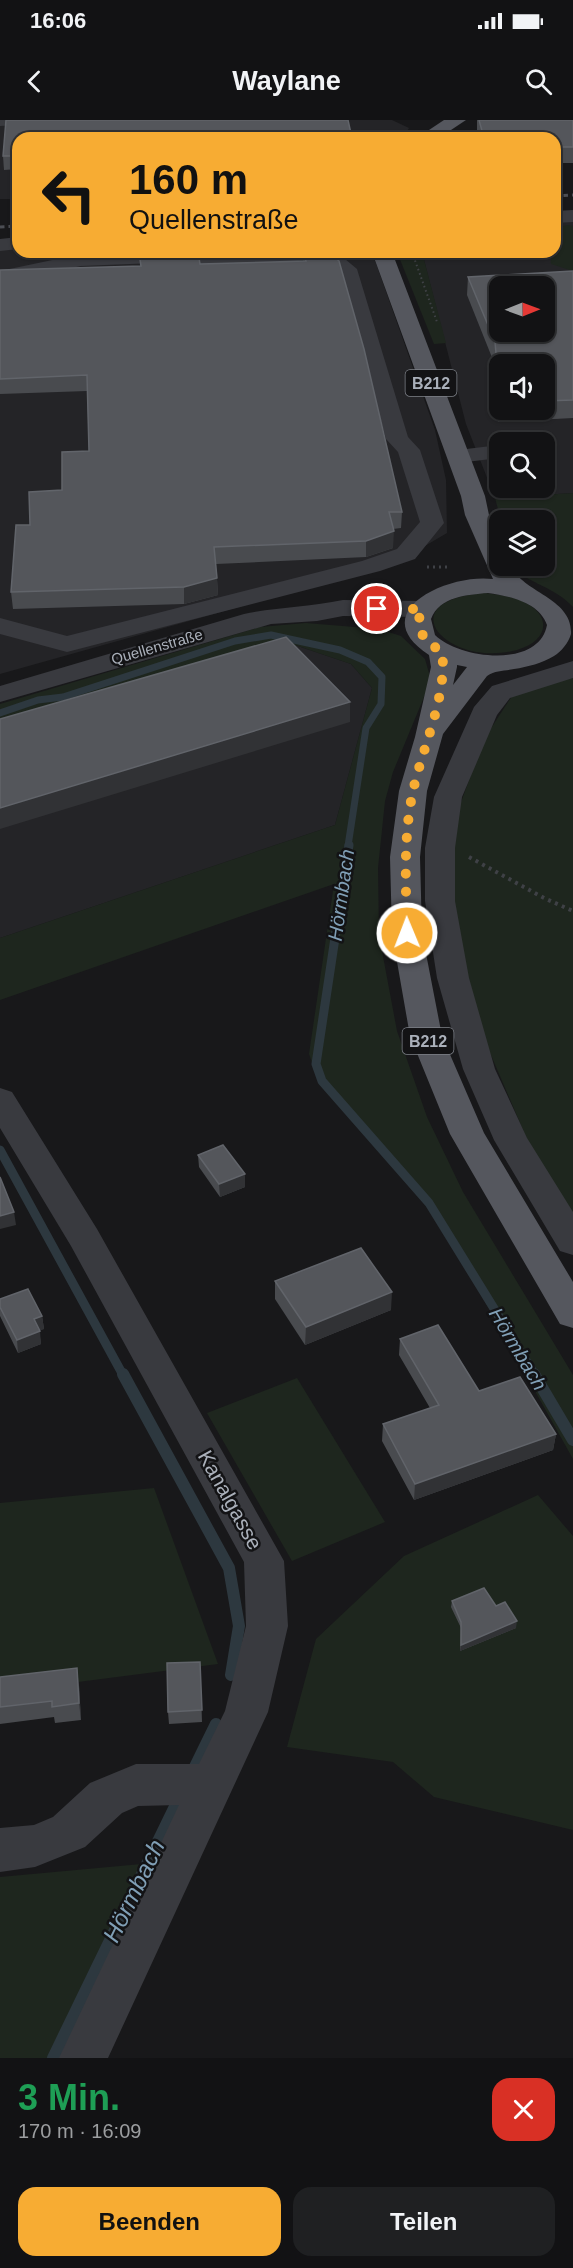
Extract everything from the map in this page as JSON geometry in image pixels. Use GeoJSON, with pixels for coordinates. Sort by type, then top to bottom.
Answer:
{"type":"FeatureCollection","features":[{"type":"Feature","properties":{"kind":"main road"},"geometry":{"type":"LineString","coordinates":[[435,132],[453,120]]}},
{"type":"Feature","properties":{"kind":"main road","name":"B212"},"geometry":{"type":"LineString","coordinates":[[384,258],[458,456],[477,515],[502,574],[521,592]]}},
{"type":"Feature","properties":{"kind":"main road","name":"B212"},"geometry":{"type":"LineString","coordinates":[[455,590],[467,576],[477,515]]}},
{"type":"Feature","properties":{"kind":"main road","name":"B212"},"geometry":{"type":"LineString","coordinates":[[488,586],[521,592],[547,604],[566,623],[551,647],[513,662],[489,663],[464,660],[442,652],[428,643],[421,620],[430,601],[455,590],[488,586]]}},
{"type":"Feature","properties":{"kind":"main road","name":"B212"},"geometry":{"type":"LineString","coordinates":[[442,652],[444,667],[429,737],[413,791],[405,857],[407,933],[426,1036],[467,1134],[573,1314]]}},
{"type":"Feature","properties":{"kind":"main road","name":"B212"},"geometry":{"type":"LineString","coordinates":[[429,737],[478,670],[489,663]]}},
{"type":"Feature","properties":{"kind":"street"},"geometry":{"type":"LineString","coordinates":[[0,121],[25,120]]}},
{"type":"Feature","properties":{"kind":"street"},"geometry":{"type":"LineString","coordinates":[[0,277],[54,264],[122,258]]}},
{"type":"Feature","properties":{"kind":"street"},"geometry":{"type":"LineString","coordinates":[[166,258],[248,258]]}},
{"type":"Feature","properties":{"kind":"street"},"geometry":{"type":"LineString","coordinates":[[0,626],[67,644],[371,566],[406,554],[432,523],[409,450],[397,439],[350,273],[338,263],[320,258]]}},
{"type":"Feature","properties":{"kind":"street"},"geometry":{"type":"LineString","coordinates":[[458,456],[489,453]]}},
{"type":"Feature","properties":{"kind":"street","name":"Quellenstraße"},"geometry":{"type":"LineString","coordinates":[[0,694],[271,616],[317,613],[339,620],[382,623],[421,620]]}},
{"type":"Feature","properties":{"kind":"street"},"geometry":{"type":"LineString","coordinates":[[573,669],[501,692],[484,713],[448,797],[440,848],[440,901],[453,978],[479,1069],[511,1140],[573,1242]]}},
{"type":"Feature","properties":{"kind":"street","name":"Kanalgasse"},"geometry":{"type":"LineString","coordinates":[[0,1100],[84,1238],[264,1562],[267,1626],[246,1712],[192,1785],[83,2058]]}},
{"type":"Feature","properties":{"kind":"street"},"geometry":{"type":"LineString","coordinates":[[0,1850],[35,1846],[69,1832],[106,1798],[136,1785],[192,1785]]}},
{"type":"Feature","properties":{"kind":"path"},"geometry":{"type":"LineString","coordinates":[[440,848],[467,856],[544,898],[573,911]]}},
{"type":"Feature","properties":{"kind":"shaded area"},"geometry":{"type":"Polygon","coordinates":[[[0,120],[392,120],[409,128],[407,132],[12,132],[12,199],[0,199],[0,120]]]}},
{"type":"Feature","properties":{"kind":"shaded area"},"geometry":{"type":"Polygon","coordinates":[[[573,220],[573,493],[555,494],[555,432],[489,432],[489,483],[466,424],[424,258],[561,258],[561,221],[573,220]]]}},
{"type":"Feature","properties":{"kind":"shaded area"},"geometry":{"type":"Polygon","coordinates":[[[573,226],[573,271],[551,264],[550,258],[561,258],[561,227],[573,226]]]}},
{"type":"Feature","properties":{"kind":"shaded area"},"geometry":{"type":"Polygon","coordinates":[[[0,247],[12,247],[12,258],[374,258],[435,430],[446,480],[447,533],[413,553],[318,585],[0,674],[0,247]]]}},
{"type":"Feature","properties":{"kind":"shaded area"},"geometry":{"type":"Polygon","coordinates":[[[399,258],[424,258],[446,343],[434,344],[399,258]]]}},
{"type":"Feature","properties":{"kind":"shaded area"},"geometry":{"type":"Polygon","coordinates":[[[573,493],[573,607],[566,600],[524,576],[555,576],[555,510],[498,510],[495,498],[555,498],[555,494],[573,493]]]}},
{"type":"Feature","properties":{"kind":"shaded area"},"geometry":{"type":"Polygon","coordinates":[[[486,593],[522,601],[539,613],[543,627],[536,641],[517,650],[491,653],[469,650],[450,642],[438,631],[433,619],[439,608],[456,598],[486,593]]]}},
{"type":"Feature","properties":{"kind":"shaded area"},"geometry":{"type":"Polygon","coordinates":[[[306,623],[379,629],[401,636],[425,659],[431,680],[393,772],[385,801],[378,868],[379,935],[397,1031],[427,1117],[463,1192],[573,1375],[573,1459],[474,1282],[427,1205],[320,1085],[309,1054],[334,884],[0,1000],[0,938],[335,825],[372,688],[351,664],[292,644],[0,724],[0,704],[260,627],[306,623]]]}},
{"type":"Feature","properties":{"kind":"shaded area"},"geometry":{"type":"Polygon","coordinates":[[[292,644],[351,664],[372,688],[335,825],[0,938],[0,724],[292,644]]]}},
{"type":"Feature","properties":{"kind":"shaded area"},"geometry":{"type":"Polygon","coordinates":[[[573,678],[573,1218],[538,1165],[488,1048],[464,962],[450,878],[460,805],[484,739],[512,696],[552,681],[573,678]]]}},
{"type":"Feature","properties":{"kind":"shaded area"},"geometry":{"type":"Polygon","coordinates":[[[297,1378],[385,1522],[292,1561],[207,1413],[297,1378]]]}},
{"type":"Feature","properties":{"kind":"shaded area"},"geometry":{"type":"Polygon","coordinates":[[[154,1488],[218,1664],[0,1692],[0,1503],[154,1488]]]}},
{"type":"Feature","properties":{"kind":"shaded area"},"geometry":{"type":"Polygon","coordinates":[[[538,1495],[573,1536],[573,1830],[434,1797],[393,1762],[287,1747],[316,1639],[404,1556],[538,1495]]]}},
{"type":"Feature","properties":{"kind":"shaded area"},"geometry":{"type":"Polygon","coordinates":[[[196,1859],[102,2058],[0,2058],[0,1877],[196,1859]]]}},
{"type":"Feature","properties":{"kind":"building"},"geometry":{"type":"Polygon","coordinates":[[[6,120],[348,120],[351,132],[12,132],[12,156],[3,156],[6,120]]]}},
{"type":"Feature","properties":{"kind":"building"},"geometry":{"type":"Polygon","coordinates":[[[479,120],[573,120],[573,147],[561,147],[561,132],[482,132],[479,120]]]}},
{"type":"Feature","properties":{"kind":"building"},"geometry":{"type":"Polygon","coordinates":[[[140,258],[199,258],[200,264],[306,261],[305,258],[335,258],[339,261],[364,349],[402,512],[389,512],[394,531],[366,541],[214,547],[217,578],[184,587],[11,592],[16,525],[30,525],[29,492],[62,490],[62,452],[89,451],[87,375],[0,379],[0,270],[141,266],[140,258]]]}},
{"type":"Feature","properties":{"kind":"building"},"geometry":{"type":"Polygon","coordinates":[[[573,271],[573,400],[555,401],[555,354],[496,354],[495,342],[555,342],[555,276],[489,276],[489,328],[468,277],[573,271]]]}},
{"type":"Feature","properties":{"kind":"building"},"geometry":{"type":"Polygon","coordinates":[[[286,637],[350,702],[0,808],[0,719],[286,637]]]}},
{"type":"Feature","properties":{"kind":"building"},"geometry":{"type":"Polygon","coordinates":[[[223,1145],[245,1174],[219,1184],[198,1155],[223,1145]]]}},
{"type":"Feature","properties":{"kind":"building"},"geometry":{"type":"Polygon","coordinates":[[[0,1177],[14,1212],[0,1216],[0,1177]]]}},
{"type":"Feature","properties":{"kind":"building"},"geometry":{"type":"Polygon","coordinates":[[[361,1248],[392,1292],[306,1327],[275,1281],[361,1248]]]}},
{"type":"Feature","properties":{"kind":"building"},"geometry":{"type":"Polygon","coordinates":[[[28,1289],[42,1316],[34,1319],[40,1331],[17,1340],[0,1307],[0,1299],[28,1289]]]}},
{"type":"Feature","properties":{"kind":"building"},"geometry":{"type":"Polygon","coordinates":[[[438,1325],[479,1391],[520,1377],[556,1434],[415,1484],[383,1424],[439,1405],[400,1339],[438,1325]]]}},
{"type":"Feature","properties":{"kind":"building"},"geometry":{"type":"Polygon","coordinates":[[[484,1588],[496,1606],[505,1602],[517,1621],[461,1645],[461,1622],[452,1601],[484,1588]]]}},
{"type":"Feature","properties":{"kind":"building"},"geometry":{"type":"Polygon","coordinates":[[[200,1662],[202,1710],[168,1712],[167,1663],[200,1662]]]}},
{"type":"Feature","properties":{"kind":"building"},"geometry":{"type":"Polygon","coordinates":[[[77,1668],[79,1703],[52,1707],[52,1701],[0,1707],[0,1677],[77,1668]]]}},
{"type":"Feature","properties":{"kind":"waterway","name":"Hörmbach"},"geometry":{"type":"LineString","coordinates":[[0,713],[38,700],[63,697],[235,641],[271,635],[340,650],[368,662],[382,677],[381,704],[366,728],[348,846]]}},
{"type":"Feature","properties":{"kind":"waterway","name":"Hörmbach"},"geometry":{"type":"LineString","coordinates":[[349,845],[316,1064],[322,1081],[429,1203],[535,1375]]}},
{"type":"Feature","properties":{"kind":"waterway","name":"Hörmbach"},"geometry":{"type":"LineString","coordinates":[[0,1150],[123,1375]]}},
{"type":"Feature","properties":{"kind":"waterway","name":"Hörmbach"},"geometry":{"type":"LineString","coordinates":[[123,1374],[229,1568],[239,1626],[231,1675]]}},
{"type":"Feature","properties":{"kind":"waterway","name":"Hörmbach"},"geometry":{"type":"LineString","coordinates":[[534,1374],[573,1440]]}},
{"type":"Feature","properties":{"kind":"waterway","name":"Hörmbach"},"geometry":{"type":"LineString","coordinates":[[192,1773],[216,1724]]}},
{"type":"Feature","properties":{"kind":"waterway","name":"Hörmbach"},"geometry":{"type":"LineString","coordinates":[[53,2058],[180,1796]]}},
{"type":"Feature","properties":{"kind":"railway"},"geometry":{"type":"LineString","coordinates":[[561,196],[573,195]]}},
{"type":"Feature","properties":{"kind":"railway"},"geometry":{"type":"LineString","coordinates":[[0,227],[12,226]]}},
{"type":"Feature","properties":{"kind":"route"},"geometry":{"type":"LineString","coordinates":[[377,609],[422,609],[417,620],[420,632],[428,643],[442,652],[444,667],[429,737],[413,791],[405,857],[407,933]]}}]}
